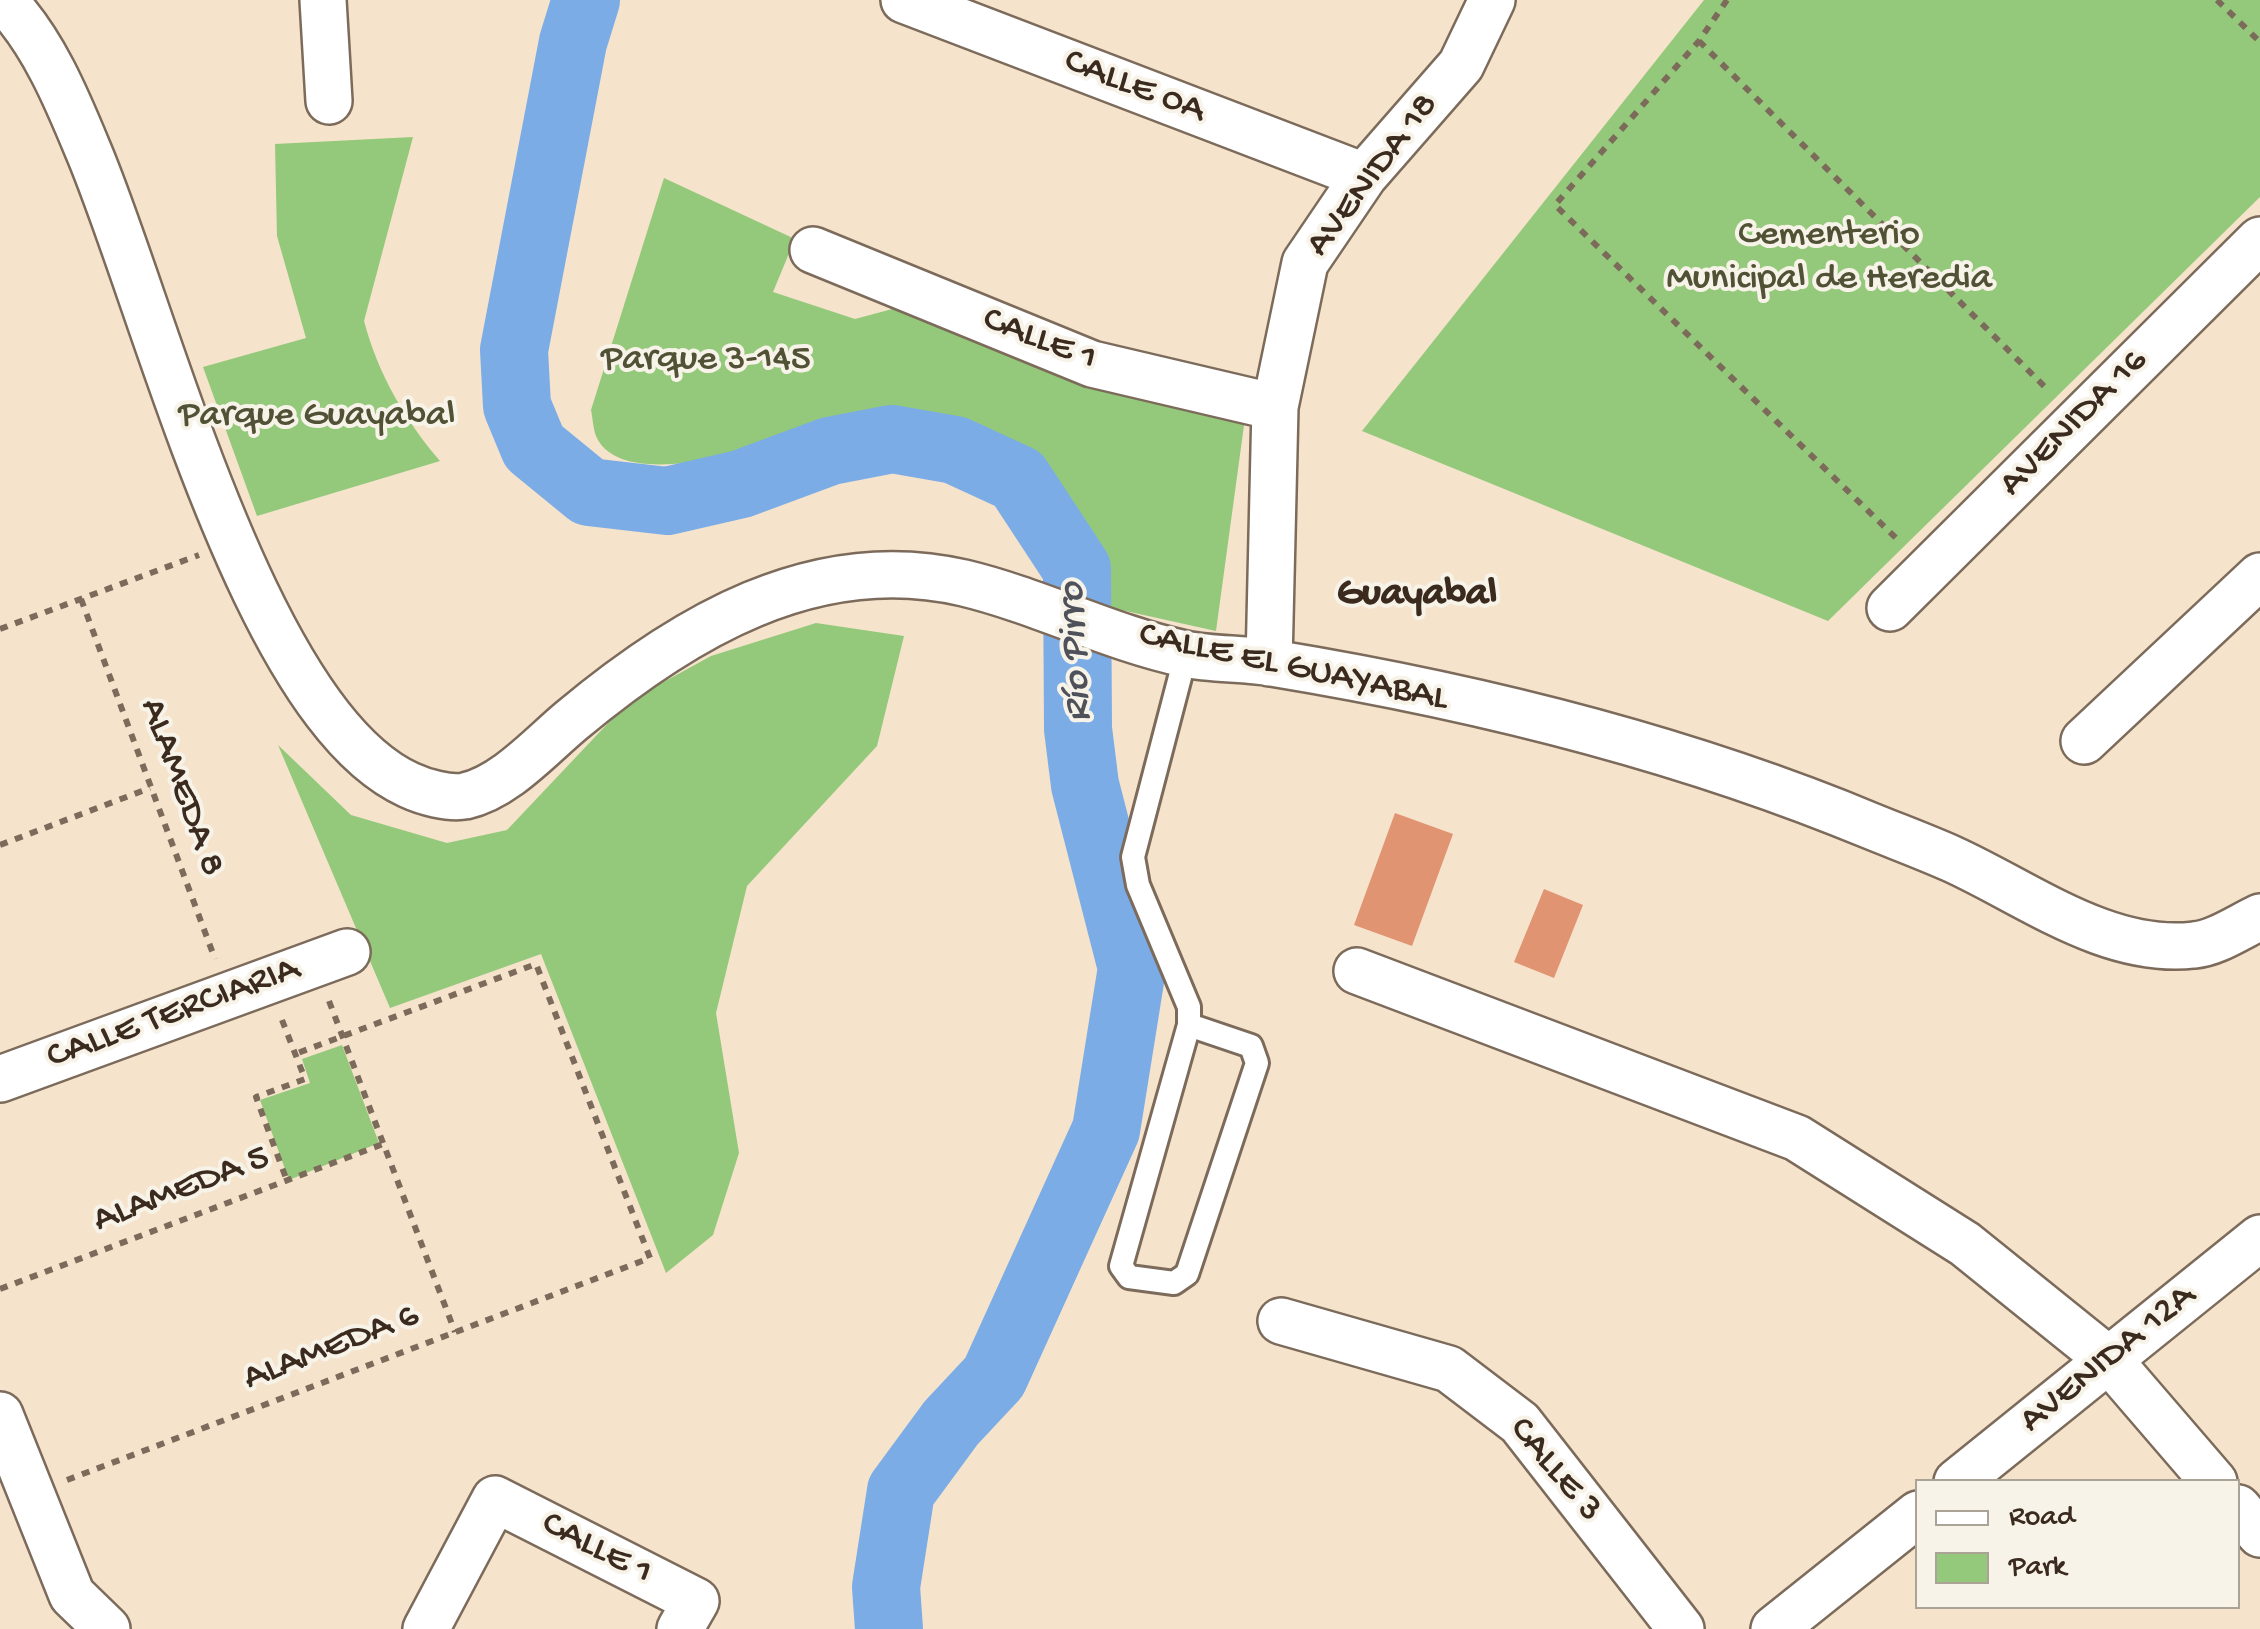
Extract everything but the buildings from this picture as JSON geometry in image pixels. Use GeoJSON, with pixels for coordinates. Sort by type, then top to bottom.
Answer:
{"type":"FeatureCollection","features":[{"type":"Feature","properties":{"kind":"street"},"geometry":{"type":"LineString","coordinates":[[323,0],[329,101]]}},
{"type":"Feature","properties":{"kind":"street","name":"CALLE 0A"},"geometry":{"type":"LineString","coordinates":[[904,0],[1364,176]]}},
{"type":"Feature","properties":{"kind":"street","name":"AVENIDA 18"},"geometry":{"type":"LineString","coordinates":[[1269,662],[1274,407],[1305,262],[1364,176],[1461,65],[1492,0]]}},
{"type":"Feature","properties":{"kind":"street","name":"CALLE EL GUAYABAL"},"geometry":{"type":"LineString","coordinates":[[8,2],[63,92],[114,210],[233,542],[286,658],[334,724],[406,784],[451,797],[471,795],[504,777],[683,636],[740,606],[798,588],[877,574],[960,582],[1186,654],[1269,662],[1632,742],[1793,793],[1952,859],[2119,938],[2167,946],[2202,945],[2260,918]]}},
{"type":"Feature","properties":{"kind":"street","name":"AVENIDA 16"},"geometry":{"type":"LineString","coordinates":[[1890,608],[2260,240]]}},
{"type":"Feature","properties":{"kind":"street","name":"CALLE 1"},"geometry":{"type":"LineString","coordinates":[[813,250],[1092,364],[1274,407]]}},
{"type":"Feature","properties":{"kind":"street"},"geometry":{"type":"LineString","coordinates":[[2084,741],[2260,576]]}},
{"type":"Feature","properties":{"kind":"street","name":"CALLE TERCIARIA"},"geometry":{"type":"LineString","coordinates":[[0,1079],[331,957]]}},
{"type":"Feature","properties":{"kind":"street"},"geometry":{"type":"LineString","coordinates":[[1357,971],[1797,1138],[1965,1244],[2109,1360],[2211,1479]]}},
{"type":"Feature","properties":{"kind":"street","name":"AVENIDA 12A"},"geometry":{"type":"LineString","coordinates":[[1962,1479],[2260,1238]]}},
{"type":"Feature","properties":{"kind":"street","name":"CALLE 3"},"geometry":{"type":"LineString","coordinates":[[1281,1321],[1449,1370],[1520,1423],[1681,1629]]}},
{"type":"Feature","properties":{"kind":"street"},"geometry":{"type":"LineString","coordinates":[[1,1422],[34,1493],[72,1595],[107,1629]]}},
{"type":"Feature","properties":{"kind":"street","name":"CALLE 1"},"geometry":{"type":"LineString","coordinates":[[426,1629],[496,1499],[688,1615]]}},
{"type":"Feature","properties":{"kind":"street"},"geometry":{"type":"LineString","coordinates":[[2240,1510],[2260,1534]]}},
{"type":"Feature","properties":{"kind":"street"},"geometry":{"type":"LineString","coordinates":[[1774,1629],[1915,1516]]}},
{"type":"Feature","properties":{"kind":"lane"},"geometry":{"type":"LineString","coordinates":[[1186,654],[1132,856],[1138,884],[1189,1007],[1189,1025],[1120,1266],[1129,1277],[1174,1283],[1187,1274],[1257,1063],[1251,1046],[1189,1025]]}},
{"type":"Feature","properties":{"kind":"path"},"geometry":{"type":"LineString","coordinates":[[1727,0],[1699,42],[1555,206],[1928,570]]}},
{"type":"Feature","properties":{"kind":"path"},"geometry":{"type":"LineString","coordinates":[[2217,0],[2260,42]]}},
{"type":"Feature","properties":{"kind":"path"},"geometry":{"type":"LineString","coordinates":[[1699,42],[2079,420]]}},
{"type":"Feature","properties":{"kind":"path"},"geometry":{"type":"LineString","coordinates":[[0,629],[233,542]]}},
{"type":"Feature","properties":{"kind":"path","name":"ALAMEDA 8"},"geometry":{"type":"LineString","coordinates":[[82,600],[228,995]]}},
{"type":"Feature","properties":{"kind":"path"},"geometry":{"type":"LineString","coordinates":[[0,845],[150,788]]}},
{"type":"Feature","properties":{"kind":"path"},"geometry":{"type":"LineString","coordinates":[[331,957],[343,1036],[454,1332]]}},
{"type":"Feature","properties":{"kind":"path","name":"ALAMEDA 6"},"geometry":{"type":"LineString","coordinates":[[34,1493],[650,1258],[536,964],[343,1036]]}},
{"type":"Feature","properties":{"kind":"path"},"geometry":{"type":"LineString","coordinates":[[287,1181],[256,1097],[305,1079],[296,1054],[343,1036]]}},
{"type":"Feature","properties":{"kind":"path","name":"ALAMEDA 5"},"geometry":{"type":"LineString","coordinates":[[0,1289],[384,1144]]}},
{"type":"Feature","properties":{"kind":"green space","name":"Cementerio Municipal de Heredia"},"geometry":{"type":"Polygon","coordinates":[[[1704,0],[2260,0],[2260,197],[1828,621],[1362,431],[1704,0]]]}},
{"type":"Feature","properties":{"kind":"green space","name":"Parque Guayabal"},"geometry":{"type":"Polygon","coordinates":[[[413,137],[364,321],[394,396],[440,461],[257,516],[203,367],[306,338],[277,236],[275,144],[413,137]]]}},
{"type":"Feature","properties":{"kind":"green space","name":"Parque 3-145"},"geometry":{"type":"Polygon","coordinates":[[[664,178],[795,239],[773,292],[855,319],[896,308],[1124,396],[1245,418],[1216,631],[1094,604],[1078,538],[1060,506],[1009,461],[978,442],[928,423],[874,420],[686,463],[648,464],[618,457],[598,440],[591,410],[664,178]]]}},
{"type":"Feature","properties":{"kind":"green space"},"geometry":{"type":"Polygon","coordinates":[[[816,623],[904,636],[877,746],[747,886],[716,1013],[739,1153],[713,1235],[666,1273],[541,954],[390,1008],[278,745],[351,815],[447,843],[507,830],[629,701],[711,656],[816,623]]]}},
{"type":"Feature","properties":{"kind":"green space"},"geometry":{"type":"Polygon","coordinates":[[[342,1045],[379,1143],[289,1180],[260,1100],[310,1083],[302,1059],[342,1045]]]}},
{"type":"Feature","properties":{"kind":"waterway","name":"Río Pirro"},"geometry":{"type":"LineString","coordinates":[[586,0],[573,42],[514,350],[517,406],[534,447],[589,492],[667,501],[741,484],[830,451],[892,439],[955,450],[1018,479],[1077,569],[1078,729],[1085,785],[1132,968],[1106,1130],[994,1377],[951,1423],[901,1491],[886,1587],[889,1629]]}},
{"type":"Feature","properties":{"kind":"district","name":"Guayabal"},"geometry":{"type":"Point","coordinates":[1417,596]}}]}
